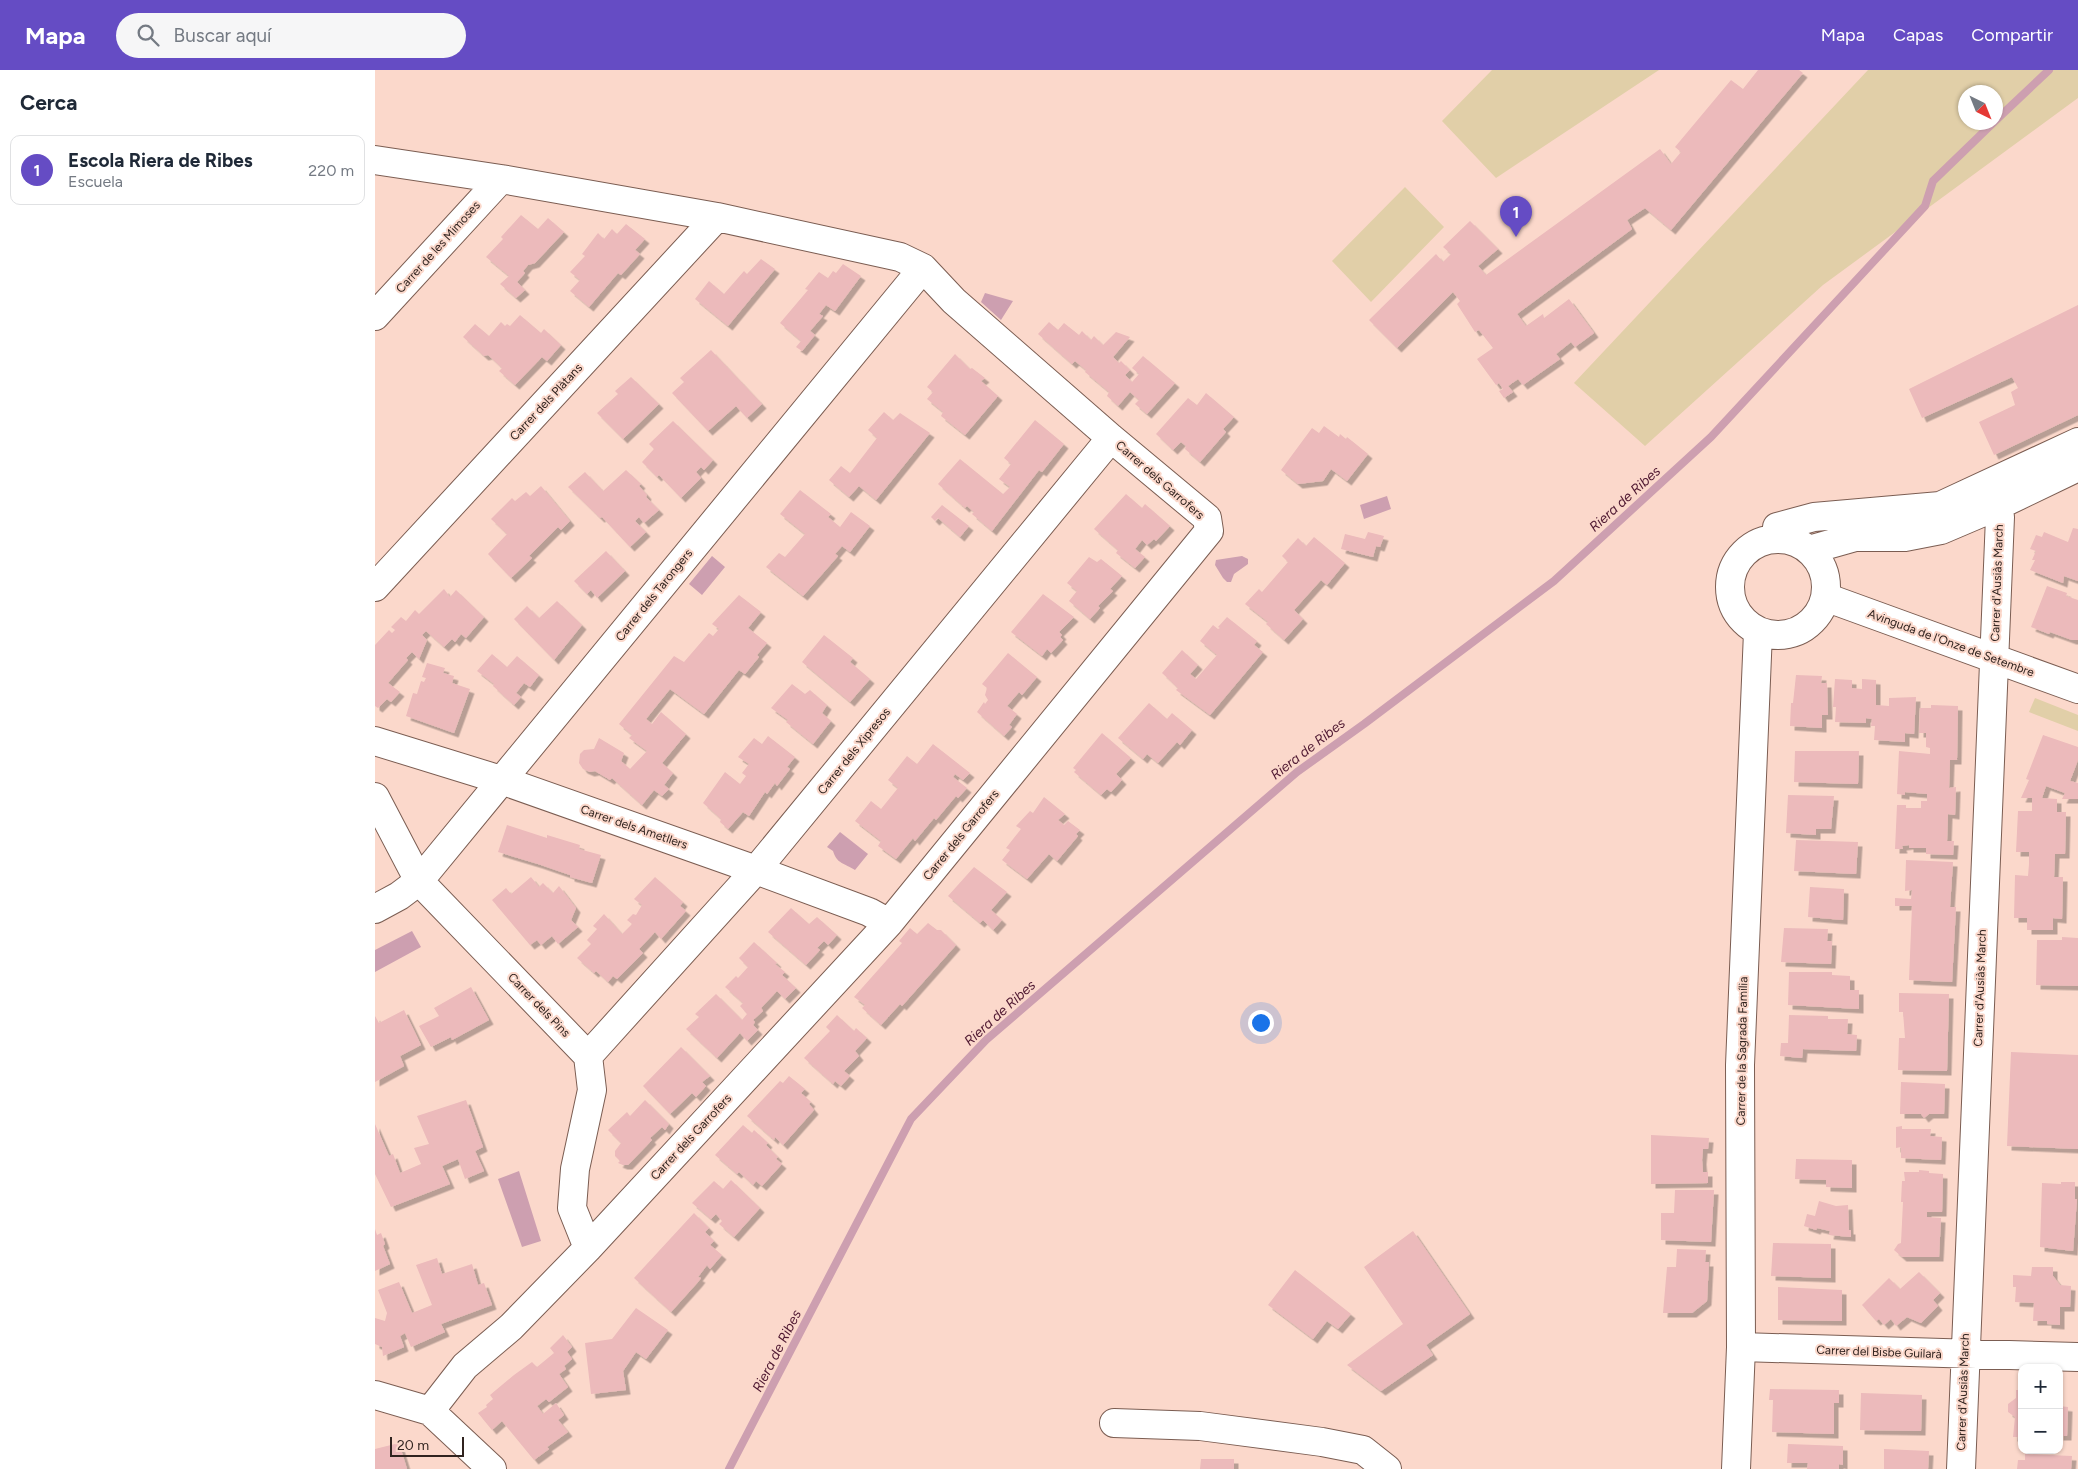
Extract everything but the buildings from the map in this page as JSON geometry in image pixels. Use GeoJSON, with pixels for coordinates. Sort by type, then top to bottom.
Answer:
{"type":"FeatureCollection","features":[{"type":"Feature","properties":{"kind":"street"},"geometry":{"type":"LineString","coordinates":[[375,160],[501,179],[717,217],[900,257],[923,268]]}},
{"type":"Feature","properties":{"kind":"street","name":"Carrer de les Mimoses"},"geometry":{"type":"LineString","coordinates":[[375,316],[501,179]]}},
{"type":"Feature","properties":{"kind":"street","name":"Carrer dels Plàtans"},"geometry":{"type":"LineString","coordinates":[[375,587],[717,217]]}},
{"type":"Feature","properties":{"kind":"street","name":"Carrer dels Garrofers"},"geometry":{"type":"LineString","coordinates":[[430,1411],[465,1366],[511,1327],[587,1248],[889,923],[1209,531],[1207,518],[1111,438],[954,301],[923,268]]}},
{"type":"Feature","properties":{"kind":"street","name":"Carrer dels Tarongers"},"geometry":{"type":"LineString","coordinates":[[375,909],[399,896],[419,881],[923,268]]}},
{"type":"Feature","properties":{"kind":"street","name":"Carrer dels Xipresos"},"geometry":{"type":"LineString","coordinates":[[588,1056],[756,870],[1111,438]]}},
{"type":"Feature","properties":{"kind":"street"},"geometry":{"type":"LineString","coordinates":[[1777,527],[1814,517],[1940,506],[2078,442]]}},
{"type":"Feature","properties":{"kind":"street"},"geometry":{"type":"LineString","coordinates":[[1809,550],[1855,537],[1905,537],[1941,530],[1995,507],[2078,467]]}},
{"type":"Feature","properties":{"kind":"street","name":"Carrer d'Ausiàs March"},"geometry":{"type":"LineString","coordinates":[[1961,1469],[1964,1354],[2000,518],[1995,507]]}},
{"type":"Feature","properties":{"kind":"street"},"geometry":{"type":"LineString","coordinates":[[1774,539],[1791,541],[1809,550],[1822,568],[1825,580],[1825,596],[1819,611],[1805,626],[1792,633],[1773,635],[1758,632],[1734,609],[1729,588],[1731,574],[1738,560],[1757,544],[1774,539]]}},
{"type":"Feature","properties":{"kind":"street","name":"Avinguda de l'Onze de Setembre"},"geometry":{"type":"LineString","coordinates":[[1825,596],[2078,689]]}},
{"type":"Feature","properties":{"kind":"street","name":"Carrer de la Sagrada Família"},"geometry":{"type":"LineString","coordinates":[[1735,1469],[1741,1347],[1740,1065],[1758,632]]}},
{"type":"Feature","properties":{"kind":"street","name":"Carrer dels Ametllers"},"geometry":{"type":"LineString","coordinates":[[375,741],[501,780],[756,870],[869,912],[889,923]]}},
{"type":"Feature","properties":{"kind":"street","name":"Carrer dels Pins"},"geometry":{"type":"LineString","coordinates":[[375,797],[419,881],[588,1056]]}},
{"type":"Feature","properties":{"kind":"street"},"geometry":{"type":"LineString","coordinates":[[587,1248],[572,1208],[575,1169],[592,1090],[588,1056]]}},
{"type":"Feature","properties":{"kind":"street","name":"Carrer del Bisbe Guilarà"},"geometry":{"type":"LineString","coordinates":[[1741,1347],[2078,1357]]}},
{"type":"Feature","properties":{"kind":"street"},"geometry":{"type":"LineString","coordinates":[[375,1395],[430,1411],[492,1469]]}},
{"type":"Feature","properties":{"kind":"street"},"geometry":{"type":"LineString","coordinates":[[1114,1423],[1199,1426],[1322,1442],[1363,1450],[1387,1469]]}},
{"type":"Feature","properties":{"kind":"shaded area"},"geometry":{"type":"Polygon","coordinates":[[[1492,70],[1659,70],[1496,178],[1442,121],[1492,70]]]}},
{"type":"Feature","properties":{"kind":"shaded area"},"geometry":{"type":"Polygon","coordinates":[[[1868,70],[2078,70],[2078,98],[1823,285],[1645,446],[1574,383],[1868,70]]]}},
{"type":"Feature","properties":{"kind":"shaded area"},"geometry":{"type":"Polygon","coordinates":[[[1405,187],[1444,227],[1371,302],[1332,261],[1405,187]]]}},
{"type":"Feature","properties":{"kind":"shaded area"},"geometry":{"type":"Polygon","coordinates":[[[985,293],[1013,301],[1001,320],[981,302],[985,293]]]}},
{"type":"Feature","properties":{"kind":"shaded area"},"geometry":{"type":"Polygon","coordinates":[[[1387,496],[1391,509],[1364,519],[1360,505],[1387,496]]]}},
{"type":"Feature","properties":{"kind":"shaded area"},"geometry":{"type":"Polygon","coordinates":[[[712,556],[725,567],[702,595],[689,584],[712,556]]]}},
{"type":"Feature","properties":{"kind":"shaded area"},"geometry":{"type":"Polygon","coordinates":[[[1242,556],[1248,559],[1248,564],[1234,574],[1231,582],[1227,582],[1215,565],[1216,560],[1242,556]]]}},
{"type":"Feature","properties":{"kind":"shaded area"},"geometry":{"type":"Polygon","coordinates":[[[2035,698],[2078,715],[2078,731],[2029,712],[2035,698]]]}},
{"type":"Feature","properties":{"kind":"shaded area"},"geometry":{"type":"Polygon","coordinates":[[[840,832],[868,854],[855,870],[839,861],[833,851],[827,847],[840,832]]]}},
{"type":"Feature","properties":{"kind":"shaded area"},"geometry":{"type":"Polygon","coordinates":[[[412,931],[421,947],[375,972],[375,950],[412,931]]]}},
{"type":"Feature","properties":{"kind":"shaded area"},"geometry":{"type":"Polygon","coordinates":[[[519,1171],[541,1241],[522,1247],[498,1179],[519,1171]]]}},
{"type":"Feature","properties":{"kind":"waterway","name":"Riera de Ribes"},"geometry":{"type":"LineString","coordinates":[[2003,113],[2049,70]]}},
{"type":"Feature","properties":{"kind":"waterway","name":"Riera de Ribes"},"geometry":{"type":"LineString","coordinates":[[729,1469],[911,1119],[986,1040],[1297,772],[1554,581],[1711,437],[1925,206],[1933,181],[1986,130]]}},
{"type":"Feature","properties":{"kind":"place","name":"Escola Riera de Ribes"},"geometry":{"type":"Point","coordinates":[1516,237]}}]}
